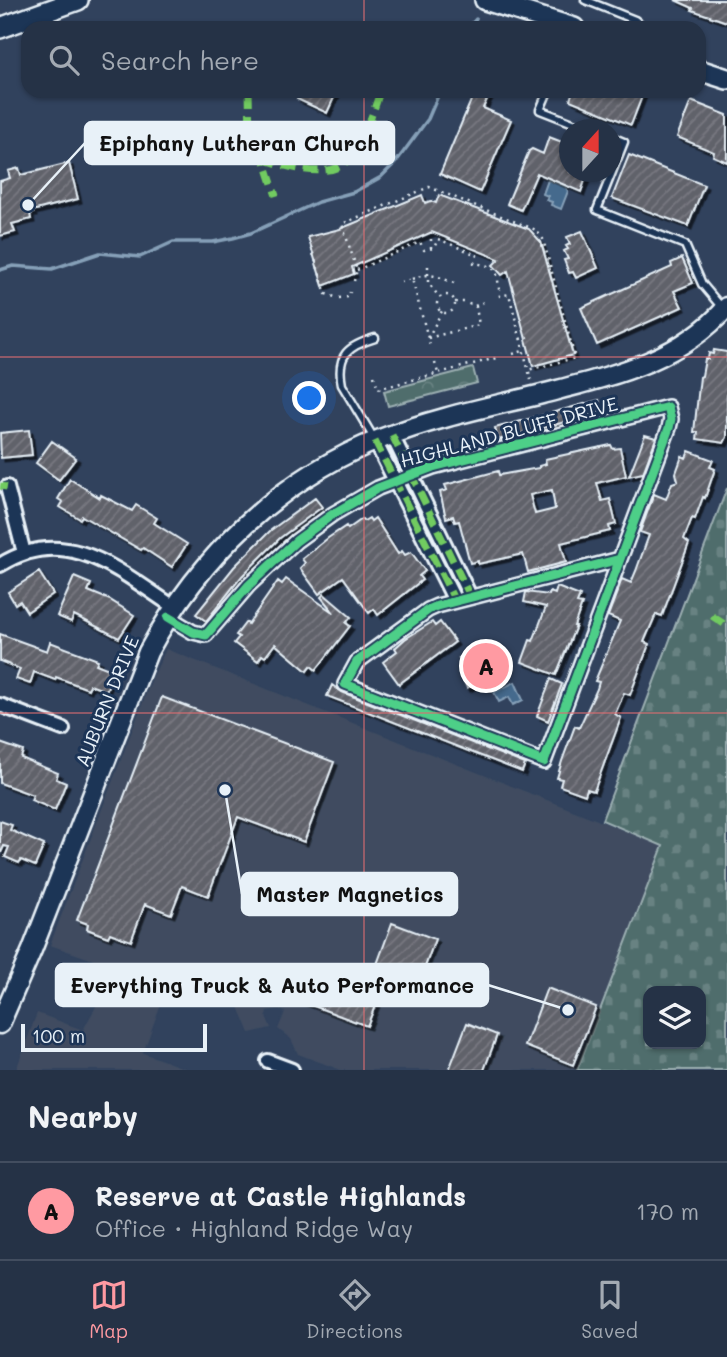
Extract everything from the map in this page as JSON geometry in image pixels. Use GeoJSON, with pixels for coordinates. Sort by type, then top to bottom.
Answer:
{"type":"FeatureCollection","features":[{"type":"Feature","properties":{"kind":"main road"},"geometry":{"type":"LineString","coordinates":[[0,28],[78,0]]}},
{"type":"Feature","properties":{"kind":"main road"},"geometry":{"type":"LineString","coordinates":[[485,0],[552,21]]}},
{"type":"Feature","properties":{"kind":"main road"},"geometry":{"type":"LineString","coordinates":[[706,72],[727,79]]}},
{"type":"Feature","properties":{"kind":"street","name":"AUBURN DRIVE"},"geometry":{"type":"LineString","coordinates":[[0,1024],[32,950],[138,673],[171,612],[213,558],[262,510],[310,475],[384,438],[648,364],[686,344],[726,309]]}},
{"type":"Feature","properties":{"kind":"street","name":"HIGHLAND BLUFF DRIVE"},"geometry":{"type":"LineString","coordinates":[[171,612],[193,632],[206,635],[248,584],[296,541],[333,514],[378,488],[433,467],[668,407],[671,419],[669,428],[620,559]]}},
{"type":"Feature","properties":{"kind":"street"},"geometry":{"type":"LineString","coordinates":[[384,438],[411,475],[470,596]]}},
{"type":"Feature","properties":{"kind":"street"},"geometry":{"type":"LineString","coordinates":[[384,438],[395,481],[454,601]]}},
{"type":"Feature","properties":{"kind":"street"},"geometry":{"type":"LineString","coordinates":[[7,487],[24,553]]}},
{"type":"Feature","properties":{"kind":"street"},"geometry":{"type":"LineString","coordinates":[[0,565],[24,553],[54,548],[97,557],[171,612]]}},
{"type":"Feature","properties":{"kind":"street"},"geometry":{"type":"LineString","coordinates":[[620,559],[544,762],[345,684],[357,662],[428,610],[470,596],[620,559]]}},
{"type":"Feature","properties":{"kind":"street"},"geometry":{"type":"LineString","coordinates":[[0,705],[63,729]]}},
{"type":"Feature","properties":{"kind":"street"},"geometry":{"type":"LineString","coordinates":[[268,1061],[292,1070]]}},
{"type":"Feature","properties":{"kind":"lane"},"geometry":{"type":"LineString","coordinates":[[585,0],[636,21]]}},
{"type":"Feature","properties":{"kind":"lane"},"geometry":{"type":"LineString","coordinates":[[545,98],[540,110],[563,119]]}},
{"type":"Feature","properties":{"kind":"lane"},"geometry":{"type":"LineString","coordinates":[[608,182],[597,210],[685,245],[702,284],[726,309]]}},
{"type":"Feature","properties":{"kind":"lane"},"geometry":{"type":"LineString","coordinates":[[375,338],[355,344],[349,349],[342,362],[340,377],[342,385],[384,438]]}},
{"type":"Feature","properties":{"kind":"path"},"geometry":{"type":"LineString","coordinates":[[354,281],[357,270],[342,224],[429,187],[537,230],[543,239],[575,358],[528,370]]}},
{"type":"Feature","properties":{"kind":"path"},"geometry":{"type":"LineString","coordinates":[[431,232],[431,249]]}},
{"type":"Feature","properties":{"kind":"path"},"geometry":{"type":"LineString","coordinates":[[357,270],[420,242],[424,250],[434,248],[438,239],[477,255],[474,263],[487,264],[496,270],[500,279],[500,296],[509,295],[531,380]]}},
{"type":"Feature","properties":{"kind":"path"},"geometry":{"type":"LineString","coordinates":[[311,247],[326,294],[338,298],[349,296],[350,292]]}},
{"type":"Feature","properties":{"kind":"path"},"geometry":{"type":"LineString","coordinates":[[383,254],[385,258]]}},
{"type":"Feature","properties":{"kind":"path"},"geometry":{"type":"LineString","coordinates":[[428,266],[430,288],[439,298]]}},
{"type":"Feature","properties":{"kind":"path"},"geometry":{"type":"LineString","coordinates":[[401,282],[429,274],[456,284]]}},
{"type":"Feature","properties":{"kind":"path"},"geometry":{"type":"LineString","coordinates":[[412,279],[431,349]]}},
{"type":"Feature","properties":{"kind":"path"},"geometry":{"type":"LineString","coordinates":[[439,298],[449,296],[454,302]]}},
{"type":"Feature","properties":{"kind":"path"},"geometry":{"type":"LineString","coordinates":[[439,298],[437,306],[442,311]]}},
{"type":"Feature","properties":{"kind":"path"},"geometry":{"type":"LineString","coordinates":[[454,302],[475,306],[486,301]]}},
{"type":"Feature","properties":{"kind":"path"},"geometry":{"type":"LineString","coordinates":[[442,311],[452,310],[454,302]]}},
{"type":"Feature","properties":{"kind":"path"},"geometry":{"type":"LineString","coordinates":[[428,338],[479,325],[475,306]]}},
{"type":"Feature","properties":{"kind":"path"},"geometry":{"type":"LineString","coordinates":[[428,338],[442,311]]}},
{"type":"Feature","properties":{"kind":"path"},"geometry":{"type":"LineString","coordinates":[[520,339],[528,337]]}},
{"type":"Feature","properties":{"kind":"path"},"geometry":{"type":"LineString","coordinates":[[513,354],[523,351]]}},
{"type":"Feature","properties":{"kind":"path"},"geometry":{"type":"LineString","coordinates":[[374,376],[377,389],[500,357]]}},
{"type":"Feature","properties":{"kind":"path"},"geometry":{"type":"LineString","coordinates":[[435,363],[438,373]]}},
{"type":"Feature","properties":{"kind":"shaded area"},"geometry":{"type":"Polygon","coordinates":[[[166,649],[663,846],[577,1070],[341,1070],[298,1054],[291,1039],[278,1029],[285,1012],[279,1009],[267,1011],[266,1016],[271,1028],[250,1033],[234,995],[155,971],[151,980],[50,945],[151,681],[166,649]]]}},
{"type":"Feature","properties":{"kind":"shaded area"},"geometry":{"type":"Polygon","coordinates":[[[110,981],[162,1001],[143,1053],[189,1070],[16,1070],[37,1013],[83,1030],[110,981]]]}},
{"type":"Feature","properties":{"kind":"green space"},"geometry":{"type":"Polygon","coordinates":[[[473,368],[477,383],[388,406],[384,391],[473,368]]]}},
{"type":"Feature","properties":{"kind":"green space"},"geometry":{"type":"Polygon","coordinates":[[[727,488],[727,1070],[577,1070],[663,846],[602,820],[727,488]]]}},
{"type":"Feature","properties":{"kind":"water"},"geometry":{"type":"Polygon","coordinates":[[[548,180],[565,186],[568,191],[561,209],[551,205],[552,202],[546,200],[548,196],[543,194],[548,180]]]}},
{"type":"Feature","properties":{"kind":"water"},"geometry":{"type":"Polygon","coordinates":[[[515,682],[523,700],[513,705],[509,697],[499,702],[494,692],[515,682]]]}},
{"type":"Feature","properties":{"kind":"building"},"geometry":{"type":"Polygon","coordinates":[[[675,0],[727,0],[727,22],[692,10],[693,8],[675,0]]]}},
{"type":"Feature","properties":{"kind":"building"},"geometry":{"type":"Polygon","coordinates":[[[297,98],[334,98],[327,113],[297,98]]]}},
{"type":"Feature","properties":{"kind":"building"},"geometry":{"type":"Polygon","coordinates":[[[472,98],[488,98],[483,108],[511,120],[480,192],[440,174],[472,98]]]}},
{"type":"Feature","properties":{"kind":"building"},"geometry":{"type":"Polygon","coordinates":[[[571,98],[641,98],[631,125],[622,119],[616,119],[571,98]]]}},
{"type":"Feature","properties":{"kind":"building"},"geometry":{"type":"Polygon","coordinates":[[[691,101],[727,115],[727,162],[713,156],[714,152],[677,137],[691,101]]]}},
{"type":"Feature","properties":{"kind":"building"},"geometry":{"type":"Polygon","coordinates":[[[549,137],[559,141],[559,182],[584,182],[581,192],[537,173],[521,210],[507,204],[529,151],[532,149],[543,154],[549,137]]]}},
{"type":"Feature","properties":{"kind":"building"},"geometry":{"type":"Polygon","coordinates":[[[629,155],[704,185],[688,226],[612,198],[618,182],[622,182],[622,173],[629,155]]]}},
{"type":"Feature","properties":{"kind":"building"},"geometry":{"type":"Polygon","coordinates":[[[69,163],[78,199],[32,211],[31,219],[12,224],[15,232],[0,236],[0,181],[10,178],[8,171],[19,168],[21,175],[69,163]]]}},
{"type":"Feature","properties":{"kind":"building"},"geometry":{"type":"Polygon","coordinates":[[[422,195],[425,203],[436,203],[439,195],[529,229],[541,242],[573,355],[533,366],[508,271],[502,275],[493,265],[499,259],[432,232],[352,267],[354,274],[323,286],[308,237],[340,229],[422,195]]]}},
{"type":"Feature","properties":{"kind":"building"},"geometry":{"type":"Polygon","coordinates":[[[582,231],[598,268],[576,278],[573,272],[569,273],[564,260],[568,259],[564,251],[570,244],[567,237],[582,231]]]}},
{"type":"Feature","properties":{"kind":"building"},"geometry":{"type":"Polygon","coordinates":[[[682,258],[693,283],[674,291],[682,307],[597,345],[581,308],[672,267],[671,263],[682,258]]]}},
{"type":"Feature","properties":{"kind":"building"},"geometry":{"type":"Polygon","coordinates":[[[714,350],[727,352],[727,437],[724,443],[697,439],[698,432],[694,432],[700,377],[705,359],[708,359],[709,353],[713,354],[714,350]]]}},
{"type":"Feature","properties":{"kind":"building"},"geometry":{"type":"Polygon","coordinates":[[[599,400],[602,412],[498,440],[495,428],[599,400]]]}},
{"type":"Feature","properties":{"kind":"building"},"geometry":{"type":"Polygon","coordinates":[[[29,430],[32,455],[1,458],[0,433],[29,430]]]}},
{"type":"Feature","properties":{"kind":"building"},"geometry":{"type":"Polygon","coordinates":[[[645,435],[656,438],[643,473],[629,476],[645,435]]]}},
{"type":"Feature","properties":{"kind":"building"},"geometry":{"type":"Polygon","coordinates":[[[52,441],[76,458],[59,480],[36,463],[52,441]]]}},
{"type":"Feature","properties":{"kind":"building"},"geometry":{"type":"Polygon","coordinates":[[[611,445],[613,449],[620,448],[626,476],[597,483],[602,501],[610,499],[616,524],[609,526],[610,531],[561,543],[566,562],[528,572],[523,554],[478,564],[478,561],[470,563],[459,521],[455,522],[453,516],[446,518],[440,492],[447,490],[445,485],[498,471],[499,475],[539,468],[546,464],[545,459],[611,445]],[[552,490],[530,495],[535,514],[555,509],[552,490]]]}},
{"type":"Feature","properties":{"kind":"building"},"geometry":{"type":"Polygon","coordinates":[[[689,451],[713,460],[710,467],[715,469],[705,498],[703,497],[695,519],[692,518],[684,539],[689,543],[662,616],[656,614],[644,642],[649,644],[630,695],[624,693],[615,714],[621,718],[594,791],[587,789],[585,795],[560,786],[562,779],[557,778],[562,761],[575,726],[579,728],[597,689],[599,682],[595,681],[620,621],[608,616],[622,579],[631,583],[636,571],[649,535],[640,532],[654,494],[666,499],[672,483],[678,481],[676,473],[682,456],[686,458],[689,451]]]}},
{"type":"Feature","properties":{"kind":"building"},"geometry":{"type":"Polygon","coordinates":[[[70,479],[100,498],[101,495],[132,511],[136,505],[157,518],[154,523],[187,544],[172,567],[143,548],[141,550],[82,516],[80,519],[60,507],[63,502],[58,499],[70,479]]]}},
{"type":"Feature","properties":{"kind":"building"},"geometry":{"type":"Polygon","coordinates":[[[315,498],[322,507],[280,538],[242,576],[206,621],[196,614],[234,567],[271,530],[315,498]]]}},
{"type":"Feature","properties":{"kind":"building"},"geometry":{"type":"Polygon","coordinates":[[[369,518],[371,521],[375,518],[398,554],[402,551],[405,555],[411,552],[425,571],[419,576],[422,580],[378,615],[374,609],[369,613],[343,577],[319,594],[300,568],[305,563],[302,559],[328,538],[346,526],[348,529],[362,519],[364,521],[369,518]]]}},
{"type":"Feature","properties":{"kind":"building"},"geometry":{"type":"Polygon","coordinates":[[[39,572],[53,594],[27,612],[20,601],[15,604],[8,592],[39,572]]]}},
{"type":"Feature","properties":{"kind":"building"},"geometry":{"type":"Polygon","coordinates":[[[74,577],[91,584],[88,591],[110,600],[134,615],[119,638],[74,615],[71,622],[57,616],[74,577]]]}},
{"type":"Feature","properties":{"kind":"building"},"geometry":{"type":"Polygon","coordinates":[[[286,579],[334,613],[321,597],[324,594],[351,617],[346,623],[350,626],[316,670],[311,666],[307,671],[275,644],[265,657],[262,655],[258,661],[234,643],[239,637],[236,635],[246,622],[248,624],[278,581],[282,584],[286,579]]]}},
{"type":"Feature","properties":{"kind":"building"},"geometry":{"type":"Polygon","coordinates":[[[557,587],[580,596],[577,603],[582,604],[556,675],[522,662],[546,607],[524,602],[526,592],[549,595],[550,592],[555,594],[557,587]]]}},
{"type":"Feature","properties":{"kind":"building"},"geometry":{"type":"Polygon","coordinates":[[[432,622],[435,626],[440,622],[455,642],[399,684],[383,662],[397,651],[395,648],[405,639],[432,622]]]}},
{"type":"Feature","properties":{"kind":"building"},"geometry":{"type":"Polygon","coordinates":[[[0,634],[47,651],[50,642],[98,660],[96,664],[114,671],[106,691],[90,685],[88,689],[34,672],[30,684],[16,679],[20,669],[0,661],[0,634]]]}},
{"type":"Feature","properties":{"kind":"building"},"geometry":{"type":"Polygon","coordinates":[[[499,645],[510,668],[498,674],[502,681],[487,688],[483,680],[467,688],[460,673],[465,670],[459,658],[484,647],[486,652],[499,645]]]}},
{"type":"Feature","properties":{"kind":"building"},"geometry":{"type":"Polygon","coordinates":[[[551,679],[562,684],[548,721],[537,716],[551,679]]]}},
{"type":"Feature","properties":{"kind":"building"},"geometry":{"type":"Polygon","coordinates":[[[332,685],[342,692],[525,764],[522,772],[327,696],[332,685]]]}},
{"type":"Feature","properties":{"kind":"building"},"geometry":{"type":"Polygon","coordinates":[[[162,697],[334,762],[304,842],[238,817],[208,896],[182,886],[171,914],[145,904],[131,941],[110,933],[108,937],[87,929],[88,924],[77,920],[162,697]]]}},
{"type":"Feature","properties":{"kind":"building"},"geometry":{"type":"Polygon","coordinates":[[[0,743],[23,751],[21,758],[58,773],[56,779],[66,783],[55,810],[31,800],[33,795],[0,783],[0,743]]]}},
{"type":"Feature","properties":{"kind":"building"},"geometry":{"type":"Polygon","coordinates":[[[0,821],[12,825],[10,830],[44,845],[35,866],[5,857],[9,847],[4,846],[0,855],[0,821]]]}},
{"type":"Feature","properties":{"kind":"building"},"geometry":{"type":"Polygon","coordinates":[[[392,923],[435,939],[416,992],[385,981],[367,1026],[295,999],[308,966],[368,989],[392,923]]]}},
{"type":"Feature","properties":{"kind":"building"},"geometry":{"type":"Polygon","coordinates":[[[547,988],[596,1007],[573,1065],[525,1046],[547,988]]]}},
{"type":"Feature","properties":{"kind":"building"},"geometry":{"type":"Polygon","coordinates":[[[467,1023],[497,1035],[484,1070],[449,1070],[467,1023]]]}},
{"type":"Feature","properties":{"kind":"waterway"},"geometry":{"type":"LineString","coordinates":[[0,270],[13,266],[52,269],[100,253],[140,257],[173,242],[213,242],[251,233],[318,202],[354,192],[381,177],[396,162],[428,119],[437,98]]}},
{"type":"Feature","properties":{"kind":"marked path"},"geometry":{"type":"LineString","coordinates":[[249,98],[250,138],[264,159],[276,196]]}},
{"type":"Feature","properties":{"kind":"marked path"},"geometry":{"type":"LineString","coordinates":[[264,159],[311,171],[339,167],[359,144],[378,98]]}},
{"type":"Feature","properties":{"kind":"marked path"},"geometry":{"type":"LineString","coordinates":[[392,435],[470,596]]}},
{"type":"Feature","properties":{"kind":"marked path"},"geometry":{"type":"LineString","coordinates":[[375,441],[455,601]]}},
{"type":"Feature","properties":{"kind":"marked path"},"geometry":{"type":"LineString","coordinates":[[0,486],[7,487]]}},
{"type":"Feature","properties":{"kind":"marked path"},"geometry":{"type":"LineString","coordinates":[[712,616],[727,626]]}},
{"type":"Feature","properties":{"kind":"cycle path"},"geometry":{"type":"LineString","coordinates":[[168,617],[193,632],[206,635],[249,585],[296,541],[333,514],[378,488],[433,467],[668,407],[671,419],[669,428],[544,762],[345,684],[357,662],[428,610],[437,606],[620,559]]}},
{"type":"Feature","properties":{"kind":"place","name":"Epiphany Lutheran Church"},"geometry":{"type":"Point","coordinates":[28,205]}},
{"type":"Feature","properties":{"kind":"place","name":"Reserve at Castle Highlands"},"geometry":{"type":"Point","coordinates":[486,666]}},
{"type":"Feature","properties":{"kind":"place","name":"Master Magnetics"},"geometry":{"type":"Point","coordinates":[225,790]}},
{"type":"Feature","properties":{"kind":"place","name":"Everything Truck & Auto Performance"},"geometry":{"type":"Point","coordinates":[568,1010]}}]}
